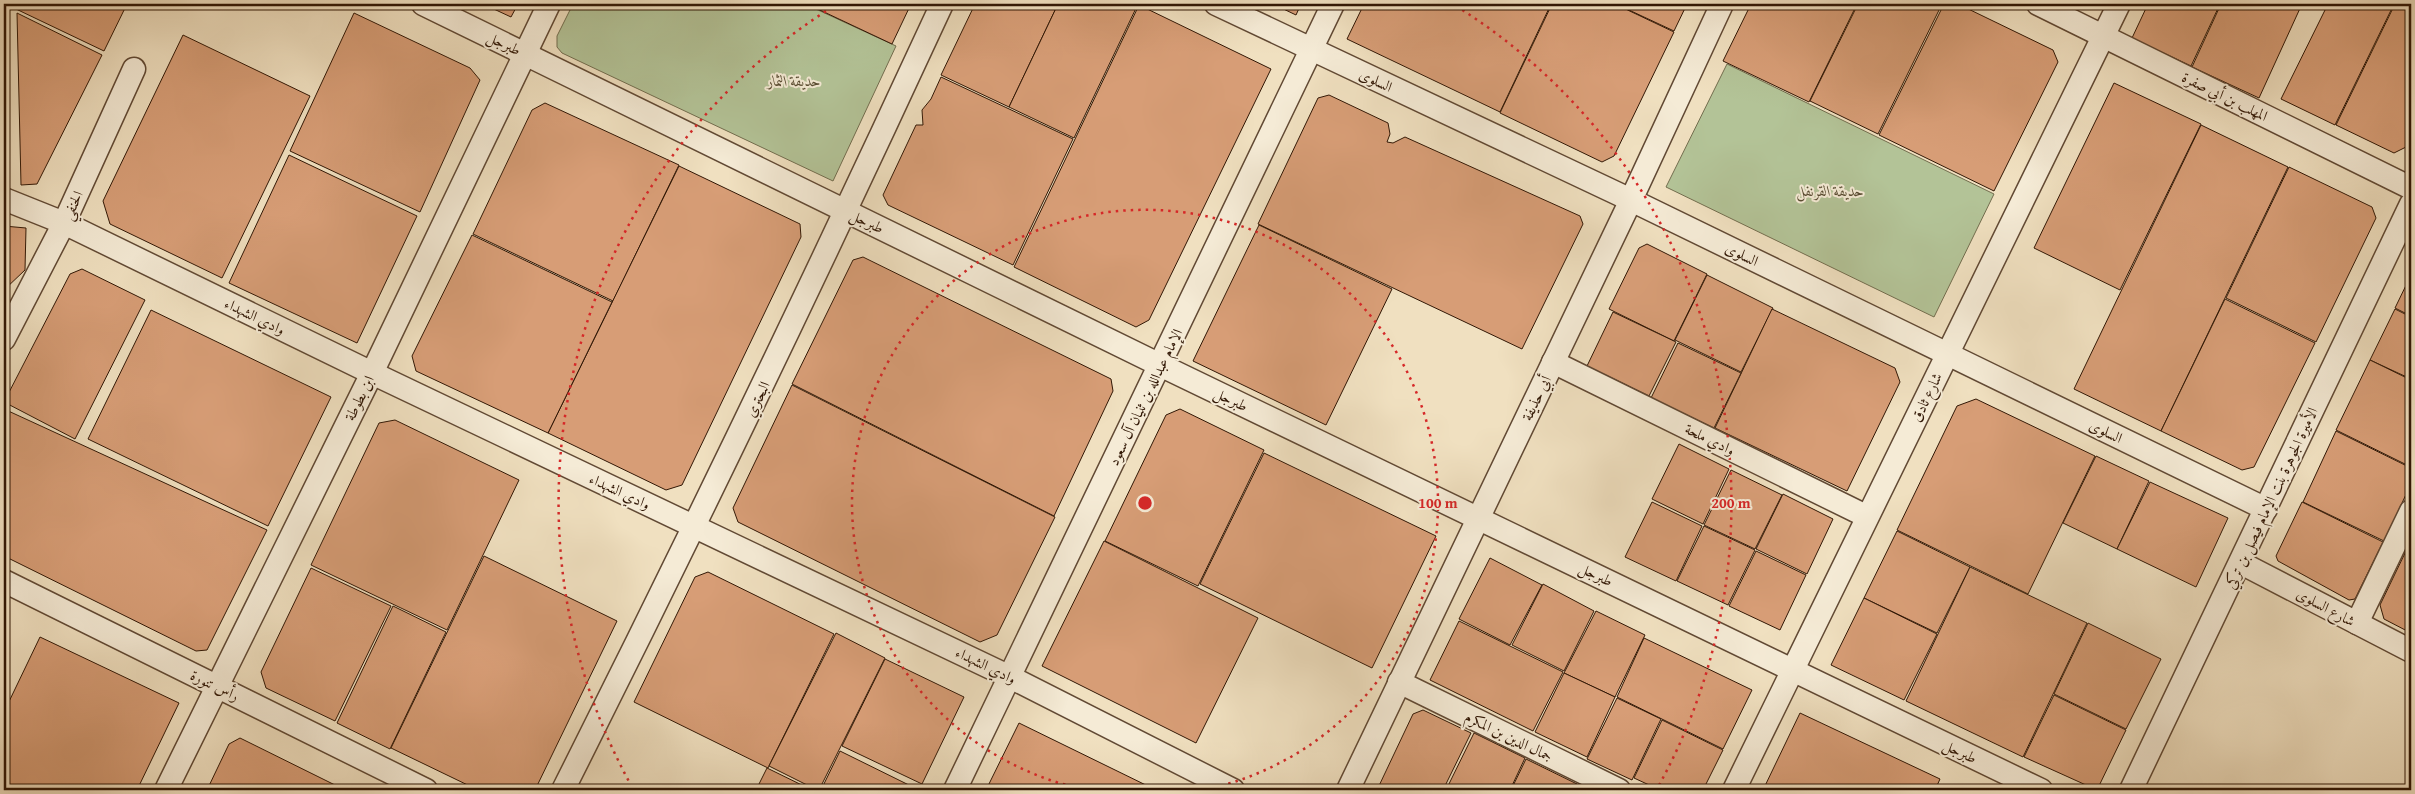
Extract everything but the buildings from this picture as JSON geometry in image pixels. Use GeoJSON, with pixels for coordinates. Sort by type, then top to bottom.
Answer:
{"type":"FeatureCollection","features":[{"type":"Feature","properties":{"kind":"street","name":"طبرجل"},"geometry":{"type":"LineString","coordinates":[[423,4],[847,210],[1160,365],[1479,517],[2041,790]]}},
{"type":"Feature","properties":{"kind":"street","name":"ابن بطوطة"},"geometry":{"type":"LineString","coordinates":[[166,790],[372,373],[549,4]]}},
{"type":"Feature","properties":{"kind":"street","name":"البحتري"},"geometry":{"type":"LineString","coordinates":[[563,790],[696,527],[847,210],[942,4]]}},
{"type":"Feature","properties":{"kind":"street","name":"السلوى"},"geometry":{"type":"LineString","coordinates":[[1216,4],[1631,200],[2266,509]]}},
{"type":"Feature","properties":{"kind":"street","name":"الإمام عبدالله بن ثنيان آل سعود"},"geometry":{"type":"LineString","coordinates":[[955,790],[1333,4]]}},
{"type":"Feature","properties":{"kind":"street","name":"أبي حذيفة"},"geometry":{"type":"LineString","coordinates":[[1348,790],[1631,200],[1722,4]]}},
{"type":"Feature","properties":{"kind":"street","name":"المهلب بن أبي صفرة"},"geometry":{"type":"LineString","coordinates":[[2038,4],[2411,188]]}},
{"type":"Feature","properties":{"kind":"street","name":"شارع ثادق"},"geometry":{"type":"LineString","coordinates":[[1734,790],[1866,516],[2118,4]]}},
{"type":"Feature","properties":{"kind":"street","name":"الحنفي"},"geometry":{"type":"LineString","coordinates":[[4,339],[64,223],[134,69]]}},
{"type":"Feature","properties":{"kind":"street","name":"وادي الشهداء"},"geometry":{"type":"LineString","coordinates":[[4,199],[64,223],[372,373],[1010,677],[1233,790]]}},
{"type":"Feature","properties":{"kind":"street","name":"الأميرة الجوهرة بنت الإمام فيصل بن تركي"},"geometry":{"type":"LineString","coordinates":[[2131,790],[2411,204]]}},
{"type":"Feature","properties":{"kind":"street","name":"وادي ملحة"},"geometry":{"type":"LineString","coordinates":[[1553,362],[1866,516]]}},
{"type":"Feature","properties":{"kind":"street"},"geometry":{"type":"LineString","coordinates":[[2357,624],[2411,511]]}},
{"type":"Feature","properties":{"kind":"street","name":"شارع السلوى"},"geometry":{"type":"LineString","coordinates":[[2241,563],[2411,651]]}},
{"type":"Feature","properties":{"kind":"street","name":"رأس تنورة"},"geometry":{"type":"LineString","coordinates":[[4,581],[426,790]]}},
{"type":"Feature","properties":{"kind":"street","name":"جمال الدين بن المكرم"},"geometry":{"type":"LineString","coordinates":[[1400,682],[1620,790]]}},
{"type":"Feature","properties":{"kind":"green space","name":"حديقة الثمار"},"geometry":{"type":"Polygon","coordinates":[[[573,4],[805,4],[896,46],[833,181],[562,53],[557,47],[557,36],[573,4]]]}},
{"type":"Feature","properties":{"kind":"green space","name":"حديقة القرنفل"},"geometry":{"type":"Polygon","coordinates":[[[1727,64],[1994,194],[1934,317],[1666,187],[1727,64]]]}}]}
